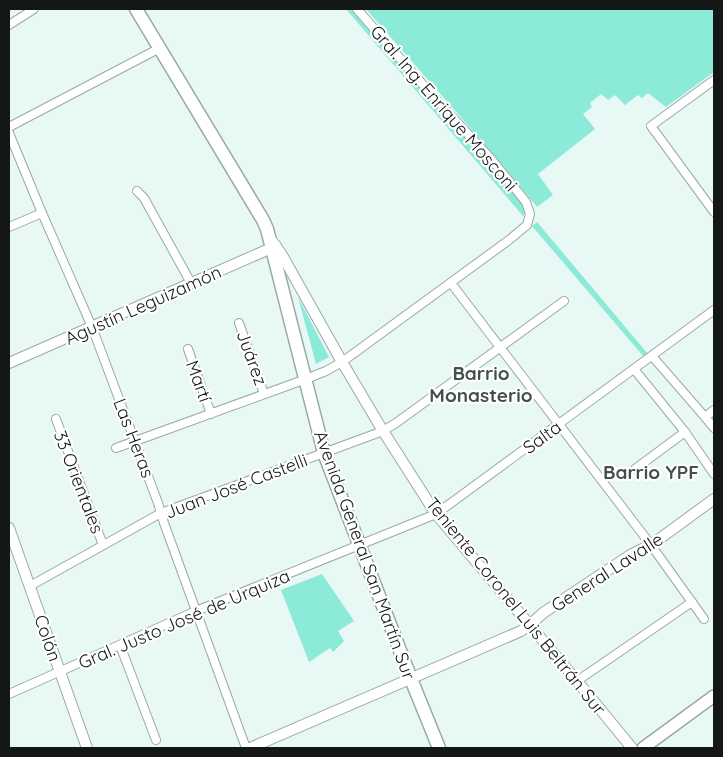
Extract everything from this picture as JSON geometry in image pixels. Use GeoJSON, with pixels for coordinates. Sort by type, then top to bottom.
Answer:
{"type":"FeatureCollection","features":[{"type":"Feature","properties":{"kind":"main road","name":"Avenida General San Martín Sur"},"geometry":{"type":"LineString","coordinates":[[136,9],[264,220],[275,247],[324,453],[439,748]]}},
{"type":"Feature","properties":{"kind":"main road"},"geometry":{"type":"LineString","coordinates":[[643,748],[714,696]]}},
{"type":"Feature","properties":{"kind":"street"},"geometry":{"type":"LineString","coordinates":[[9,25],[34,9]]}},
{"type":"Feature","properties":{"kind":"street","name":"Gral. Ing. Enrique Mosconi"},"geometry":{"type":"LineString","coordinates":[[357,9],[492,160],[526,202],[529,209],[529,220],[523,229],[451,282]]}},
{"type":"Feature","properties":{"kind":"street"},"geometry":{"type":"LineString","coordinates":[[9,127],[160,48]]}},
{"type":"Feature","properties":{"kind":"street"},"geometry":{"type":"LineString","coordinates":[[714,80],[651,126],[714,212]]}},
{"type":"Feature","properties":{"kind":"street","name":"Las Heras"},"geometry":{"type":"LineString","coordinates":[[9,133],[92,327],[246,748]]}},
{"type":"Feature","properties":{"kind":"street"},"geometry":{"type":"LineString","coordinates":[[137,191],[144,198],[191,283]]}},
{"type":"Feature","properties":{"kind":"street"},"geometry":{"type":"LineString","coordinates":[[9,227],[42,213]]}},
{"type":"Feature","properties":{"kind":"street","name":"Agustín Leguizamón"},"geometry":{"type":"LineString","coordinates":[[9,363],[275,247]]}},
{"type":"Feature","properties":{"kind":"street","name":"Teniente Coronel Luis Beltrán Sur"},"geometry":{"type":"LineString","coordinates":[[275,247],[383,431],[436,514],[632,748]]}},
{"type":"Feature","properties":{"kind":"street"},"geometry":{"type":"LineString","coordinates":[[116,448],[318,374],[342,362],[451,282],[500,349],[651,544],[704,619]]}},
{"type":"Feature","properties":{"kind":"street","name":"Juan José Castelli"},"geometry":{"type":"LineString","coordinates":[[30,586],[161,513],[383,431],[500,349],[564,301]]}},
{"type":"Feature","properties":{"kind":"street","name":"Salta"},"geometry":{"type":"LineString","coordinates":[[360,546],[436,514],[714,310]]}},
{"type":"Feature","properties":{"kind":"street","name":"Juárez"},"geometry":{"type":"LineString","coordinates":[[239,323],[264,394]]}},
{"type":"Feature","properties":{"kind":"street","name":"Martí"},"geometry":{"type":"LineString","coordinates":[[188,349],[211,414]]}},
{"type":"Feature","properties":{"kind":"street"},"geometry":{"type":"LineString","coordinates":[[652,356],[714,428]]}},
{"type":"Feature","properties":{"kind":"street"},"geometry":{"type":"LineString","coordinates":[[634,369],[685,432],[714,474]]}},
{"type":"Feature","properties":{"kind":"street"},"geometry":{"type":"LineString","coordinates":[[706,417],[714,410]]}},
{"type":"Feature","properties":{"kind":"street","name":"33 Orientales"},"geometry":{"type":"LineString","coordinates":[[56,419],[103,545]]}},
{"type":"Feature","properties":{"kind":"street"},"geometry":{"type":"LineString","coordinates":[[635,469],[685,432]]}},
{"type":"Feature","properties":{"kind":"street","name":"General Lavalle"},"geometry":{"type":"LineString","coordinates":[[250,748],[519,632],[530,626],[543,613],[632,554],[651,544],[714,499]]}},
{"type":"Feature","properties":{"kind":"street","name":"Colón"},"geometry":{"type":"LineString","coordinates":[[9,532],[87,748]]}},
{"type":"Feature","properties":{"kind":"street","name":"Gral. Justo José de Urquiza"},"geometry":{"type":"LineString","coordinates":[[9,694],[196,611],[360,546]]}},
{"type":"Feature","properties":{"kind":"street"},"geometry":{"type":"LineString","coordinates":[[577,681],[692,602]]}},
{"type":"Feature","properties":{"kind":"street"},"geometry":{"type":"LineString","coordinates":[[120,645],[156,740]]}},
{"type":"Feature","properties":{"kind":"green space"},"geometry":{"type":"Polygon","coordinates":[[[346,9],[353,9],[485,159],[524,207],[525,212],[523,216],[346,9]]]}},
{"type":"Feature","properties":{"kind":"green space"},"geometry":{"type":"Polygon","coordinates":[[[366,9],[714,9],[714,72],[666,107],[648,93],[642,98],[638,95],[625,105],[615,95],[608,100],[601,94],[590,103],[592,107],[583,114],[595,129],[538,174],[553,195],[537,207],[366,9]]]}},
{"type":"Feature","properties":{"kind":"green space"},"geometry":{"type":"Polygon","coordinates":[[[537,222],[648,354],[644,357],[532,226],[537,222]]]}},
{"type":"Feature","properties":{"kind":"green space"},"geometry":{"type":"Polygon","coordinates":[[[298,297],[329,357],[316,364],[298,297]]]}},
{"type":"Feature","properties":{"kind":"green space"},"geometry":{"type":"Polygon","coordinates":[[[322,574],[354,621],[338,631],[344,641],[333,652],[330,648],[309,662],[281,590],[322,574]]]}},
{"type":"Feature","properties":{"kind":"district","name":"Barrio Monasterio"},"geometry":{"type":"Point","coordinates":[481,384]}},
{"type":"Feature","properties":{"kind":"district","name":"Barrio YPF"},"geometry":{"type":"Point","coordinates":[651,472]}}]}
